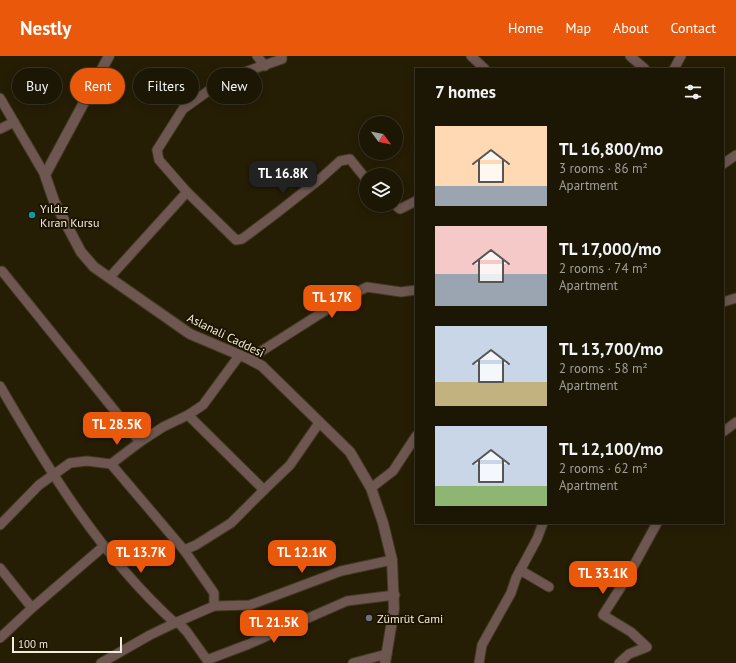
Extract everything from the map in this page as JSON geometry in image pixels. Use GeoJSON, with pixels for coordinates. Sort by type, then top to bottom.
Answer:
{"type":"FeatureCollection","features":[{"type":"Feature","properties":{"kind":"street"},"geometry":{"type":"LineString","coordinates":[[45,175],[109,56]]}},
{"type":"Feature","properties":{"kind":"street"},"geometry":{"type":"LineString","coordinates":[[258,56],[265,66]]}},
{"type":"Feature","properties":{"kind":"street"},"geometry":{"type":"LineString","coordinates":[[282,56],[282,59],[265,66],[226,79],[183,109],[157,150],[159,160],[187,192],[236,240],[242,239],[278,212],[340,161],[350,159],[359,170]]}},
{"type":"Feature","properties":{"kind":"street"},"geometry":{"type":"LineString","coordinates":[[471,56],[484,68]]}},
{"type":"Feature","properties":{"kind":"street"},"geometry":{"type":"LineString","coordinates":[[630,56],[644,68]]}},
{"type":"Feature","properties":{"kind":"street"},"geometry":{"type":"LineString","coordinates":[[675,68],[681,56]]}},
{"type":"Feature","properties":{"kind":"street"},"geometry":{"type":"LineString","coordinates":[[0,98],[45,175]]}},
{"type":"Feature","properties":{"kind":"street"},"geometry":{"type":"LineString","coordinates":[[0,129],[14,122]]}},
{"type":"Feature","properties":{"kind":"street"},"geometry":{"type":"LineString","coordinates":[[724,163],[736,155]]}},
{"type":"Feature","properties":{"kind":"street","name":"Aslanali Caddesi"},"geometry":{"type":"LineString","coordinates":[[45,175],[54,201],[81,252],[94,267],[190,334],[262,366],[350,452],[371,488],[392,560],[395,595],[386,659]]}},
{"type":"Feature","properties":{"kind":"street"},"geometry":{"type":"LineString","coordinates":[[109,278],[187,192]]}},
{"type":"Feature","properties":{"kind":"street"},"geometry":{"type":"LineString","coordinates":[[403,208],[415,202]]}},
{"type":"Feature","properties":{"kind":"street"},"geometry":{"type":"LineString","coordinates":[[1,271],[140,442]]}},
{"type":"Feature","properties":{"kind":"street"},"geometry":{"type":"LineString","coordinates":[[111,464],[163,427],[188,415],[203,405],[244,357],[345,298],[367,287],[401,292],[415,290]]}},
{"type":"Feature","properties":{"kind":"street"},"geometry":{"type":"LineString","coordinates":[[724,302],[736,298]]}},
{"type":"Feature","properties":{"kind":"street"},"geometry":{"type":"LineString","coordinates":[[0,386],[53,475],[104,546],[119,565],[160,609],[187,632],[206,662],[347,601],[395,595]]}},
{"type":"Feature","properties":{"kind":"street"},"geometry":{"type":"LineString","coordinates":[[188,415],[264,490]]}},
{"type":"Feature","properties":{"kind":"street"},"geometry":{"type":"LineString","coordinates":[[184,550],[196,545],[230,523],[290,465],[319,422]]}},
{"type":"Feature","properties":{"kind":"street"},"geometry":{"type":"LineString","coordinates":[[724,431],[736,422]]}},
{"type":"Feature","properties":{"kind":"street"},"geometry":{"type":"LineString","coordinates":[[371,488],[393,471],[415,438]]}},
{"type":"Feature","properties":{"kind":"street"},"geometry":{"type":"LineString","coordinates":[[0,526],[39,485],[70,463],[87,461],[111,464],[165,525],[184,550],[214,593],[214,606]]}},
{"type":"Feature","properties":{"kind":"street"},"geometry":{"type":"LineString","coordinates":[[479,663],[482,645],[511,593],[516,578],[537,539],[542,524]]}},
{"type":"Feature","properties":{"kind":"street"},"geometry":{"type":"LineString","coordinates":[[619,663],[629,654],[647,647],[631,632],[603,615],[628,576],[656,524]]}},
{"type":"Feature","properties":{"kind":"street"},"geometry":{"type":"LineString","coordinates":[[0,638],[32,608],[104,546]]}},
{"type":"Feature","properties":{"kind":"street"},"geometry":{"type":"LineString","coordinates":[[101,663],[150,635],[214,606],[250,605],[342,571],[392,560]]}},
{"type":"Feature","properties":{"kind":"street"},"geometry":{"type":"LineString","coordinates":[[0,568],[32,608]]}},
{"type":"Feature","properties":{"kind":"street"},"geometry":{"type":"LineString","coordinates":[[520,570],[549,587]]}},
{"type":"Feature","properties":{"kind":"street"},"geometry":{"type":"LineString","coordinates":[[353,663],[386,659]]}},
{"type":"Feature","properties":{"kind":"place","name":"Yıldız Kıran Kursu"},"geometry":{"type":"Point","coordinates":[32,215]}},
{"type":"Feature","properties":{"kind":"place","name":"Zümrüt Cami"},"geometry":{"type":"Point","coordinates":[369,618]}}]}
